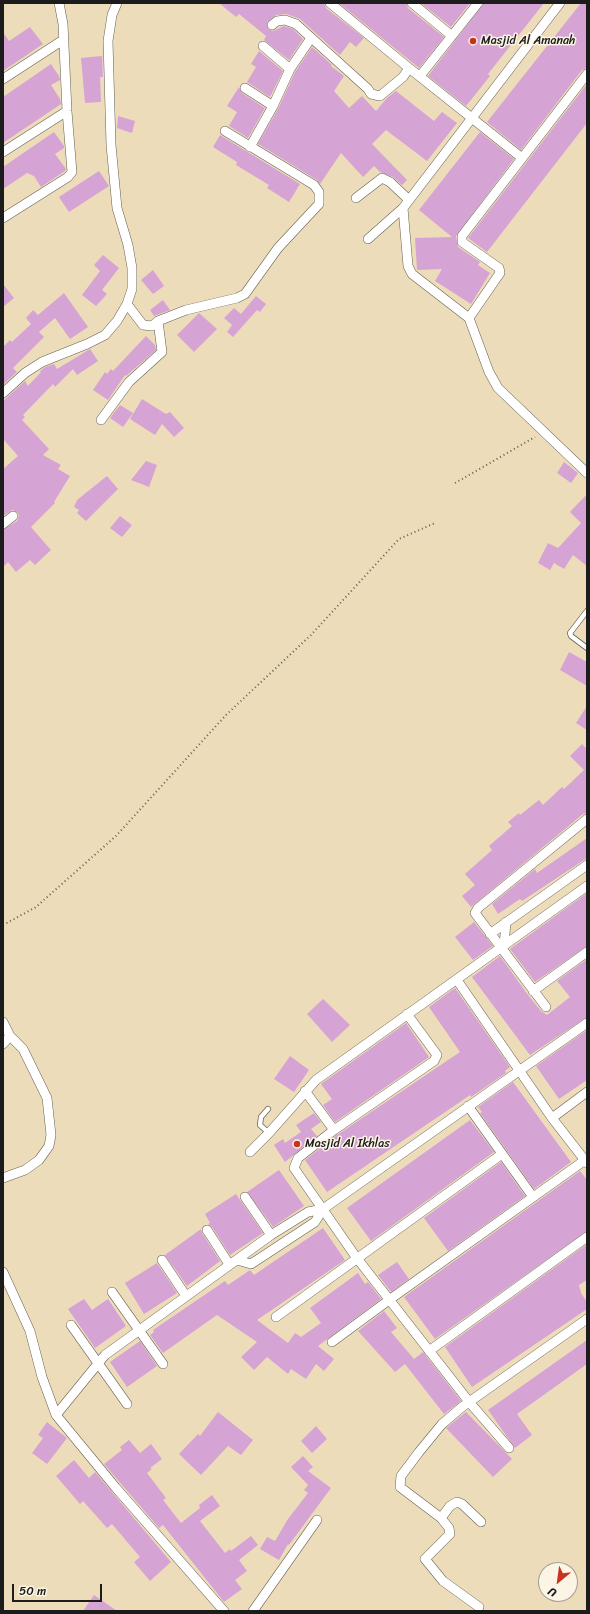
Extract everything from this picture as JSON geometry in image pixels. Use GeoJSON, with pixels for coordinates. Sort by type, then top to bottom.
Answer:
{"type":"FeatureCollection","features":[{"type":"Feature","properties":{"kind":"street"},"geometry":{"type":"LineString","coordinates":[[3,218],[68,177],[72,172],[59,3]]}},
{"type":"Feature","properties":{"kind":"street"},"geometry":{"type":"LineString","coordinates":[[3,393],[25,373],[42,362],[87,344],[105,334],[117,321],[127,304],[132,289],[132,268],[128,245],[117,208],[112,168],[108,41],[112,15],[117,3]]}},
{"type":"Feature","properties":{"kind":"street"},"geometry":{"type":"LineString","coordinates":[[330,3],[522,158]]}},
{"type":"Feature","properties":{"kind":"street"},"geometry":{"type":"LineString","coordinates":[[412,3],[452,36]]}},
{"type":"Feature","properties":{"kind":"street"},"geometry":{"type":"LineString","coordinates":[[420,76],[478,3]]}},
{"type":"Feature","properties":{"kind":"street"},"geometry":{"type":"LineString","coordinates":[[368,239],[406,204],[560,3]]}},
{"type":"Feature","properties":{"kind":"street"},"geometry":{"type":"LineString","coordinates":[[272,25],[277,21],[285,20],[296,24],[368,89],[371,94],[380,96],[403,77],[409,68]]}},
{"type":"Feature","properties":{"kind":"street"},"geometry":{"type":"LineString","coordinates":[[250,147],[273,106],[290,69],[311,38]]}},
{"type":"Feature","properties":{"kind":"street"},"geometry":{"type":"LineString","coordinates":[[3,79],[63,40]]}},
{"type":"Feature","properties":{"kind":"street"},"geometry":{"type":"LineString","coordinates":[[263,46],[290,69]]}},
{"type":"Feature","properties":{"kind":"street"},"geometry":{"type":"LineString","coordinates":[[469,318],[500,274],[499,268],[462,242],[462,236],[587,74]]}},
{"type":"Feature","properties":{"kind":"street"},"geometry":{"type":"LineString","coordinates":[[245,88],[273,106]]}},
{"type":"Feature","properties":{"kind":"street"},"geometry":{"type":"LineString","coordinates":[[3,152],[67,111]]}},
{"type":"Feature","properties":{"kind":"street"},"geometry":{"type":"LineString","coordinates":[[127,304],[144,325],[152,326],[158,321],[186,310],[237,298],[245,294],[278,248],[319,204],[319,192],[314,185],[250,147],[225,130]]}},
{"type":"Feature","properties":{"kind":"street"},"geometry":{"type":"LineString","coordinates":[[356,198],[382,178],[390,182],[406,204],[408,266],[412,274],[469,318],[493,381],[498,388],[543,433],[587,473]]}},
{"type":"Feature","properties":{"kind":"street"},"geometry":{"type":"LineString","coordinates":[[101,420],[129,382],[162,352],[158,321]]}},
{"type":"Feature","properties":{"kind":"street"},"geometry":{"type":"LineString","coordinates":[[3,524],[13,516]]}},
{"type":"Feature","properties":{"kind":"street"},"geometry":{"type":"LineString","coordinates":[[546,1008],[502,947],[475,914],[478,908],[587,819]]}},
{"type":"Feature","properties":{"kind":"street"},"geometry":{"type":"LineString","coordinates":[[490,934],[587,865]]}},
{"type":"Feature","properties":{"kind":"street"},"geometry":{"type":"LineString","coordinates":[[250,1152],[316,1080],[587,886]]}},
{"type":"Feature","properties":{"kind":"street"},"geometry":{"type":"LineString","coordinates":[[502,947],[506,922]]}},
{"type":"Feature","properties":{"kind":"street"},"geometry":{"type":"LineString","coordinates":[[533,991],[587,952]]}},
{"type":"Feature","properties":{"kind":"street"},"geometry":{"type":"LineString","coordinates":[[332,1342],[533,1197],[586,1162],[552,1118],[457,980]]}},
{"type":"Feature","properties":{"kind":"street"},"geometry":{"type":"LineString","coordinates":[[407,1014],[437,1055],[436,1058],[424,1069],[334,1130],[298,1158],[294,1168],[356,1257],[389,1300],[470,1403],[509,1448]]}},
{"type":"Feature","properties":{"kind":"street"},"geometry":{"type":"LineString","coordinates":[[3,1022],[10,1036],[24,1049],[47,1098],[51,1135],[49,1146],[39,1160],[25,1170],[3,1178]]}},
{"type":"Feature","properties":{"kind":"street"},"geometry":{"type":"LineString","coordinates":[[207,1230],[233,1262],[250,1264],[315,1222],[323,1209],[518,1070],[587,1023]]}},
{"type":"Feature","properties":{"kind":"street"},"geometry":{"type":"LineString","coordinates":[[3,1044],[10,1036]]}},
{"type":"Feature","properties":{"kind":"street"},"geometry":{"type":"LineString","coordinates":[[306,1091],[334,1130]]}},
{"type":"Feature","properties":{"kind":"street"},"geometry":{"type":"LineString","coordinates":[[552,1118],[587,1092]]}},
{"type":"Feature","properties":{"kind":"street"},"geometry":{"type":"LineString","coordinates":[[468,1106],[533,1197]]}},
{"type":"Feature","properties":{"kind":"street"},"geometry":{"type":"LineString","coordinates":[[276,1317],[356,1257],[502,1154]]}},
{"type":"Feature","properties":{"kind":"street"},"geometry":{"type":"LineString","coordinates":[[245,1197],[271,1235]]}},
{"type":"Feature","properties":{"kind":"street"},"geometry":{"type":"LineString","coordinates":[[56,1415],[98,1362],[139,1329],[271,1235],[308,1212],[323,1209]]}},
{"type":"Feature","properties":{"kind":"street"},"geometry":{"type":"LineString","coordinates":[[429,1350],[587,1237]]}},
{"type":"Feature","properties":{"kind":"street"},"geometry":{"type":"LineString","coordinates":[[162,1260],[186,1296]]}},
{"type":"Feature","properties":{"kind":"street"},"geometry":{"type":"LineString","coordinates":[[3,1272],[30,1331],[42,1377],[56,1415],[116,1488],[224,1611]]}},
{"type":"Feature","properties":{"kind":"street"},"geometry":{"type":"LineString","coordinates":[[112,1292],[163,1364]]}},
{"type":"Feature","properties":{"kind":"street"},"geometry":{"type":"LineString","coordinates":[[480,1610],[443,1581],[426,1562],[427,1556],[450,1534],[449,1528],[441,1518],[400,1487],[401,1476],[442,1424],[587,1319]]}},
{"type":"Feature","properties":{"kind":"street"},"geometry":{"type":"LineString","coordinates":[[71,1325],[127,1404]]}},
{"type":"Feature","properties":{"kind":"street"},"geometry":{"type":"LineString","coordinates":[[441,1518],[450,1506],[457,1502],[462,1504],[481,1522]]}},
{"type":"Feature","properties":{"kind":"street"},"geometry":{"type":"LineString","coordinates":[[253,1611],[316,1520]]}},
{"type":"Feature","properties":{"kind":"lane"},"geometry":{"type":"LineString","coordinates":[[587,610],[570,633],[571,636],[587,648]]}},
{"type":"Feature","properties":{"kind":"lane"},"geometry":{"type":"LineString","coordinates":[[268,1108],[261,1117],[260,1125],[269,1133]]}},
{"type":"Feature","properties":{"kind":"path"},"geometry":{"type":"LineString","coordinates":[[455,483],[543,433]]}},
{"type":"Feature","properties":{"kind":"path"},"geometry":{"type":"LineString","coordinates":[[3,925],[36,907],[116,836],[226,715],[311,635],[399,539],[435,523]]}},
{"type":"Feature","properties":{"kind":"building"},"geometry":{"type":"Polygon","coordinates":[[[219,3],[324,3],[326,8],[364,38],[356,47],[350,42],[340,55],[300,19],[287,14],[276,15],[267,22],[268,29],[273,31],[284,26],[293,29],[303,39],[289,60],[264,40],[266,36],[239,14],[236,17],[219,3]]]}},
{"type":"Feature","properties":{"kind":"building"},"geometry":{"type":"Polygon","coordinates":[[[339,3],[406,3],[408,8],[444,37],[419,68],[339,3]]]}},
{"type":"Feature","properties":{"kind":"building"},"geometry":{"type":"Polygon","coordinates":[[[421,3],[470,3],[451,27],[421,3]]]}},
{"type":"Feature","properties":{"kind":"building"},"geometry":{"type":"Polygon","coordinates":[[[484,3],[544,3],[488,74],[490,76],[466,106],[428,76],[484,3]]]}},
{"type":"Feature","properties":{"kind":"building"},"geometry":{"type":"Polygon","coordinates":[[[581,3],[587,3],[587,68],[582,70],[521,150],[487,122],[581,3]]]}},
{"type":"Feature","properties":{"kind":"building"},"geometry":{"type":"Polygon","coordinates":[[[30,27],[43,44],[3,71],[3,32],[9,41],[30,27]]]}},
{"type":"Feature","properties":{"kind":"building"},"geometry":{"type":"Polygon","coordinates":[[[312,47],[332,65],[331,66],[344,76],[334,91],[349,108],[362,96],[376,111],[387,98],[396,91],[434,121],[442,112],[457,123],[427,161],[386,130],[372,144],[407,180],[402,185],[393,177],[380,172],[374,166],[363,177],[341,153],[320,184],[317,180],[258,144],[278,109],[295,72],[312,47]]]}},
{"type":"Feature","properties":{"kind":"building"},"geometry":{"type":"Polygon","coordinates":[[[259,51],[283,71],[270,97],[247,82],[256,67],[251,64],[259,51]]]}},
{"type":"Feature","properties":{"kind":"building"},"geometry":{"type":"Polygon","coordinates":[[[102,56],[103,77],[100,77],[101,102],[85,103],[81,58],[102,56]]]}},
{"type":"Feature","properties":{"kind":"building"},"geometry":{"type":"Polygon","coordinates":[[[51,64],[60,80],[51,85],[60,99],[61,104],[3,143],[3,97],[51,64]]]}},
{"type":"Feature","properties":{"kind":"building"},"geometry":{"type":"Polygon","coordinates":[[[587,84],[587,123],[487,252],[468,238],[587,84]]]}},
{"type":"Feature","properties":{"kind":"building"},"geometry":{"type":"Polygon","coordinates":[[[239,87],[242,93],[265,108],[248,138],[229,126],[237,112],[227,106],[239,87]]]}},
{"type":"Feature","properties":{"kind":"building"},"geometry":{"type":"Polygon","coordinates":[[[118,116],[135,121],[132,133],[117,128],[118,116]]]}},
{"type":"Feature","properties":{"kind":"building"},"geometry":{"type":"Polygon","coordinates":[[[54,132],[64,146],[64,148],[55,154],[66,169],[65,171],[41,187],[34,176],[27,173],[3,189],[3,167],[54,132]]]}},
{"type":"Feature","properties":{"kind":"building"},"geometry":{"type":"Polygon","coordinates":[[[480,132],[514,159],[456,236],[458,247],[480,262],[478,265],[490,273],[471,304],[435,281],[442,269],[417,270],[415,238],[452,237],[419,210],[480,132]]]}},
{"type":"Feature","properties":{"kind":"building"},"geometry":{"type":"Polygon","coordinates":[[[220,135],[300,184],[289,202],[267,188],[269,185],[236,165],[237,162],[213,147],[220,135]]]}},
{"type":"Feature","properties":{"kind":"building"},"geometry":{"type":"Polygon","coordinates":[[[99,171],[109,186],[69,212],[59,197],[99,171]]]}},
{"type":"Feature","properties":{"kind":"building"},"geometry":{"type":"Polygon","coordinates":[[[103,255],[119,268],[102,290],[107,294],[96,306],[82,295],[100,271],[94,265],[103,255]]]}},
{"type":"Feature","properties":{"kind":"building"},"geometry":{"type":"Polygon","coordinates":[[[153,270],[164,286],[153,294],[141,280],[153,270]]]}},
{"type":"Feature","properties":{"kind":"building"},"geometry":{"type":"Polygon","coordinates":[[[3,284],[14,298],[3,307],[3,284]]]}},
{"type":"Feature","properties":{"kind":"building"},"geometry":{"type":"Polygon","coordinates":[[[64,293],[88,327],[70,339],[55,318],[39,332],[44,337],[13,368],[17,372],[3,385],[3,347],[10,340],[12,342],[31,324],[26,318],[33,310],[38,315],[64,293]]]}},
{"type":"Feature","properties":{"kind":"building"},"geometry":{"type":"Polygon","coordinates":[[[256,296],[266,304],[260,312],[257,310],[233,337],[227,332],[232,325],[224,318],[234,308],[241,314],[256,296]]]}},
{"type":"Feature","properties":{"kind":"building"},"geometry":{"type":"Polygon","coordinates":[[[163,300],[170,310],[154,316],[150,310],[163,300]]]}},
{"type":"Feature","properties":{"kind":"building"},"geometry":{"type":"Polygon","coordinates":[[[199,313],[217,329],[194,352],[177,335],[199,313]]]}},
{"type":"Feature","properties":{"kind":"building"},"geometry":{"type":"Polygon","coordinates":[[[146,336],[155,345],[156,350],[126,376],[125,375],[108,400],[93,390],[105,372],[107,374],[111,369],[113,371],[146,336]]]}},
{"type":"Feature","properties":{"kind":"building"},"geometry":{"type":"Polygon","coordinates":[[[90,349],[98,361],[77,375],[73,369],[55,387],[53,384],[23,415],[25,417],[22,420],[49,449],[43,455],[61,465],[58,469],[70,476],[54,502],[55,503],[31,527],[51,550],[35,565],[30,560],[16,572],[8,562],[3,567],[3,530],[17,521],[19,515],[17,512],[12,510],[3,516],[3,469],[18,456],[3,439],[3,401],[25,381],[28,386],[45,367],[54,364],[57,369],[90,349]]]}},
{"type":"Feature","properties":{"kind":"building"},"geometry":{"type":"Polygon","coordinates":[[[142,399],[166,414],[170,412],[184,428],[174,437],[162,424],[155,435],[130,419],[142,399]]]}},
{"type":"Feature","properties":{"kind":"building"},"geometry":{"type":"Polygon","coordinates":[[[120,405],[133,413],[123,427],[110,418],[120,405]]]}},
{"type":"Feature","properties":{"kind":"building"},"geometry":{"type":"Polygon","coordinates":[[[146,461],[157,465],[149,487],[131,480],[146,461]]]}},
{"type":"Feature","properties":{"kind":"building"},"geometry":{"type":"Polygon","coordinates":[[[564,462],[578,473],[571,483],[557,473],[564,462]]]}},
{"type":"Feature","properties":{"kind":"building"},"geometry":{"type":"Polygon","coordinates":[[[107,476],[118,489],[86,521],[77,513],[79,510],[74,507],[77,500],[107,476]]]}},
{"type":"Feature","properties":{"kind":"building"},"geometry":{"type":"Polygon","coordinates":[[[587,494],[587,566],[573,555],[564,569],[554,563],[550,570],[538,563],[548,543],[558,548],[581,523],[570,512],[587,494]]]}},
{"type":"Feature","properties":{"kind":"building"},"geometry":{"type":"Polygon","coordinates":[[[120,516],[132,525],[122,537],[110,528],[120,516]]]}},
{"type":"Feature","properties":{"kind":"building"},"geometry":{"type":"Polygon","coordinates":[[[569,652],[587,662],[587,686],[560,670],[569,652]]]}},
{"type":"Feature","properties":{"kind":"building"},"geometry":{"type":"Polygon","coordinates":[[[587,706],[587,730],[576,723],[587,706]]]}},
{"type":"Feature","properties":{"kind":"building"},"geometry":{"type":"Polygon","coordinates":[[[582,744],[587,749],[587,813],[583,814],[471,907],[462,896],[475,885],[465,874],[492,850],[489,846],[512,826],[508,822],[519,813],[520,815],[539,800],[543,805],[562,787],[564,789],[584,770],[570,756],[582,744]]]}},
{"type":"Feature","properties":{"kind":"building"},"geometry":{"type":"Polygon","coordinates":[[[587,838],[587,858],[522,901],[520,899],[498,914],[492,904],[535,869],[537,873],[587,838]]]}},
{"type":"Feature","properties":{"kind":"building"},"geometry":{"type":"Polygon","coordinates":[[[587,893],[587,946],[535,982],[510,949],[587,893]]]}},
{"type":"Feature","properties":{"kind":"building"},"geometry":{"type":"Polygon","coordinates":[[[474,922],[493,946],[473,960],[455,937],[474,922]]]}},
{"type":"Feature","properties":{"kind":"building"},"geometry":{"type":"Polygon","coordinates":[[[500,956],[528,995],[541,1011],[547,1015],[570,997],[557,981],[587,959],[587,1017],[530,1055],[472,977],[500,956]]]}},
{"type":"Feature","properties":{"kind":"building"},"geometry":{"type":"Polygon","coordinates":[[[455,988],[510,1067],[505,1071],[506,1073],[471,1097],[470,1095],[327,1192],[305,1160],[337,1135],[460,1052],[429,1007],[455,988]]]}},
{"type":"Feature","properties":{"kind":"building"},"geometry":{"type":"Polygon","coordinates":[[[323,999],[350,1025],[332,1042],[307,1014],[323,999]]]}},
{"type":"Feature","properties":{"kind":"building"},"geometry":{"type":"Polygon","coordinates":[[[406,1023],[429,1057],[335,1122],[323,1105],[332,1099],[321,1084],[406,1023]]]}},
{"type":"Feature","properties":{"kind":"building"},"geometry":{"type":"Polygon","coordinates":[[[587,1030],[587,1080],[559,1099],[536,1066],[587,1030]]]}},
{"type":"Feature","properties":{"kind":"building"},"geometry":{"type":"Polygon","coordinates":[[[290,1056],[309,1070],[294,1092],[274,1079],[290,1056]]]}},
{"type":"Feature","properties":{"kind":"building"},"geometry":{"type":"Polygon","coordinates":[[[513,1082],[571,1162],[534,1189],[480,1113],[482,1112],[478,1107],[513,1082]]]}},
{"type":"Feature","properties":{"kind":"building"},"geometry":{"type":"Polygon","coordinates":[[[314,1113],[321,1122],[311,1129],[317,1136],[285,1162],[274,1145],[283,1139],[285,1143],[301,1132],[296,1125],[314,1113]]]}},
{"type":"Feature","properties":{"kind":"building"},"geometry":{"type":"Polygon","coordinates":[[[470,1120],[494,1152],[371,1241],[347,1208],[470,1120]]]}},
{"type":"Feature","properties":{"kind":"building"},"geometry":{"type":"Polygon","coordinates":[[[501,1162],[525,1196],[448,1251],[424,1218],[501,1162]]]}},
{"type":"Feature","properties":{"kind":"building"},"geometry":{"type":"Polygon","coordinates":[[[279,1170],[304,1206],[273,1227],[247,1192],[279,1170]]]}},
{"type":"Feature","properties":{"kind":"building"},"geometry":{"type":"Polygon","coordinates":[[[580,1171],[587,1180],[587,1231],[435,1339],[404,1297],[580,1171]]]}},
{"type":"Feature","properties":{"kind":"building"},"geometry":{"type":"Polygon","coordinates":[[[236,1194],[263,1233],[230,1255],[212,1227],[208,1224],[210,1223],[205,1214],[236,1194]]]}},
{"type":"Feature","properties":{"kind":"building"},"geometry":{"type":"Polygon","coordinates":[[[323,1228],[345,1260],[257,1320],[288,1343],[295,1333],[301,1337],[321,1323],[310,1308],[358,1273],[365,1284],[368,1282],[381,1299],[318,1346],[334,1359],[324,1371],[316,1364],[306,1379],[291,1369],[288,1374],[267,1357],[254,1370],[241,1357],[257,1342],[217,1315],[163,1353],[150,1335],[154,1332],[153,1330],[225,1281],[228,1285],[250,1270],[254,1275],[323,1228]]]}},
{"type":"Feature","properties":{"kind":"building"},"geometry":{"type":"Polygon","coordinates":[[[201,1229],[220,1261],[187,1286],[165,1255],[201,1229]]]}},
{"type":"Feature","properties":{"kind":"building"},"geometry":{"type":"Polygon","coordinates":[[[587,1244],[587,1280],[579,1285],[581,1293],[587,1302],[587,1309],[472,1387],[445,1347],[587,1244]]]}},
{"type":"Feature","properties":{"kind":"building"},"geometry":{"type":"Polygon","coordinates":[[[397,1262],[409,1279],[391,1292],[378,1275],[397,1262]]]}},
{"type":"Feature","properties":{"kind":"building"},"geometry":{"type":"Polygon","coordinates":[[[157,1263],[177,1293],[144,1314],[125,1283],[157,1263]]]}},
{"type":"Feature","properties":{"kind":"building"},"geometry":{"type":"Polygon","coordinates":[[[84,1299],[92,1310],[108,1299],[126,1326],[95,1348],[68,1309],[84,1299]]]}},
{"type":"Feature","properties":{"kind":"building"},"geometry":{"type":"Polygon","coordinates":[[[384,1311],[397,1328],[391,1332],[414,1359],[423,1352],[461,1401],[444,1414],[405,1364],[395,1372],[358,1331],[384,1311]]]}},
{"type":"Feature","properties":{"kind":"building"},"geometry":{"type":"Polygon","coordinates":[[[587,1340],[587,1364],[517,1414],[532,1435],[515,1448],[488,1410],[587,1340]]]}},
{"type":"Feature","properties":{"kind":"building"},"geometry":{"type":"Polygon","coordinates":[[[140,1341],[157,1366],[127,1387],[110,1362],[140,1341]]]}},
{"type":"Feature","properties":{"kind":"building"},"geometry":{"type":"Polygon","coordinates":[[[218,1412],[253,1440],[241,1455],[228,1446],[201,1475],[179,1454],[198,1434],[200,1436],[218,1412]]]}},
{"type":"Feature","properties":{"kind":"building"},"geometry":{"type":"Polygon","coordinates":[[[466,1412],[512,1459],[493,1477],[446,1428],[466,1412]]]}},
{"type":"Feature","properties":{"kind":"building"},"geometry":{"type":"Polygon","coordinates":[[[47,1422],[67,1438],[47,1464],[32,1453],[43,1438],[38,1435],[47,1422]]]}},
{"type":"Feature","properties":{"kind":"building"},"geometry":{"type":"Polygon","coordinates":[[[316,1426],[327,1439],[312,1453],[301,1441],[316,1426]]]}},
{"type":"Feature","properties":{"kind":"building"},"geometry":{"type":"Polygon","coordinates":[[[129,1440],[140,1453],[151,1444],[162,1459],[150,1468],[152,1469],[147,1473],[166,1498],[163,1500],[181,1523],[200,1508],[199,1505],[212,1495],[220,1506],[200,1521],[225,1553],[230,1549],[231,1551],[251,1536],[258,1545],[239,1560],[247,1571],[235,1580],[242,1589],[224,1602],[163,1525],[159,1528],[104,1464],[122,1450],[120,1447],[129,1440]]]}},
{"type":"Feature","properties":{"kind":"building"},"geometry":{"type":"Polygon","coordinates":[[[303,1456],[313,1467],[308,1471],[331,1488],[289,1545],[288,1544],[279,1560],[260,1549],[267,1537],[275,1541],[288,1519],[308,1493],[304,1490],[308,1485],[291,1467],[303,1456]]]}},
{"type":"Feature","properties":{"kind":"building"},"geometry":{"type":"Polygon","coordinates":[[[74,1460],[89,1478],[95,1472],[171,1562],[150,1581],[134,1562],[140,1557],[112,1524],[107,1528],[83,1501],[80,1504],[56,1476],[74,1460]]]}},
{"type":"Feature","properties":{"kind":"building"},"geometry":{"type":"Polygon","coordinates":[[[94,1595],[117,1611],[83,1611],[94,1595]]]}},
{"type":"Feature","properties":{"kind":"place","name":"Masjid Al Amanah"},"geometry":{"type":"Point","coordinates":[473,41]}},
{"type":"Feature","properties":{"kind":"place","name":"Masjid Al Ikhlas"},"geometry":{"type":"Point","coordinates":[297,1144]}}]}
